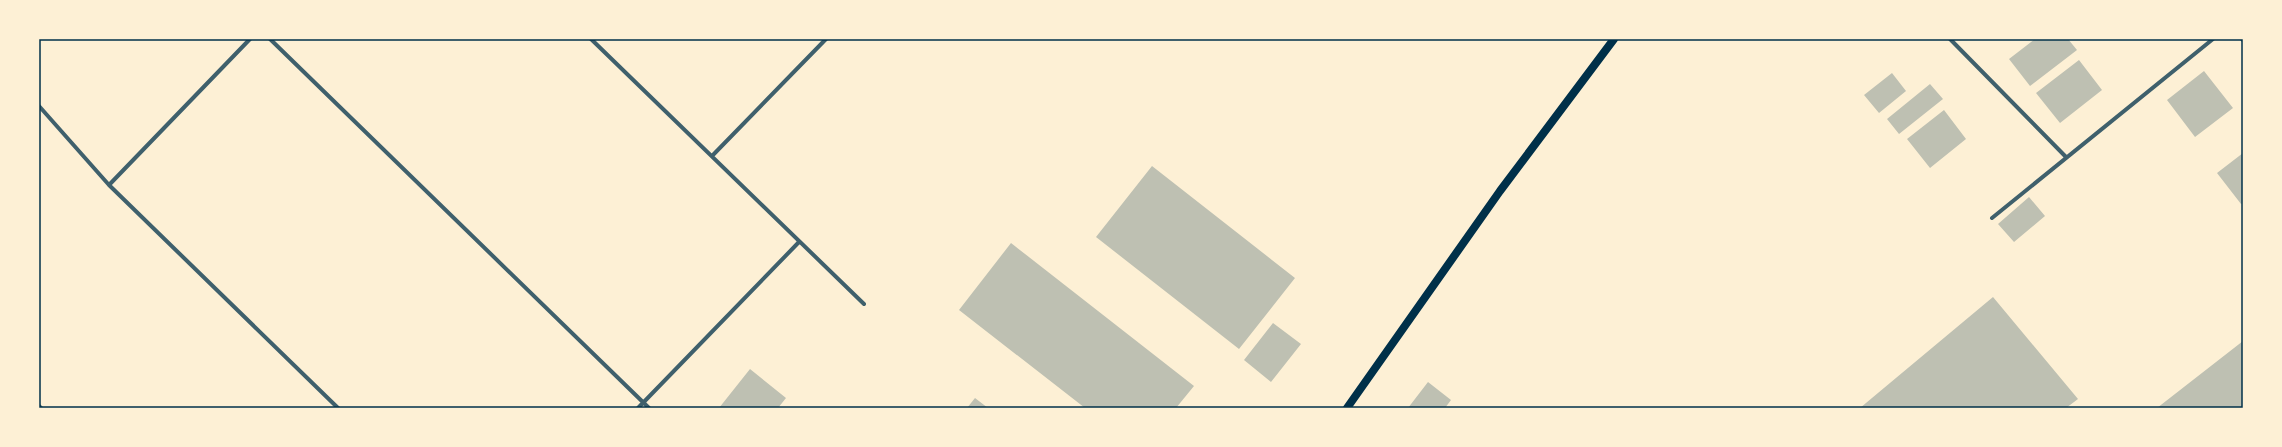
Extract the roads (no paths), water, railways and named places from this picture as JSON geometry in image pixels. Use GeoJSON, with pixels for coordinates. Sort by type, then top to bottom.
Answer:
{"type":"FeatureCollection","features":[{"type":"Feature","properties":{"kind":"main road"},"geometry":{"type":"LineString","coordinates":[[1347,408],[1500,191],[1614,39]]}},
{"type":"Feature","properties":{"kind":"street"},"geometry":{"type":"LineString","coordinates":[[109,185],[250,39]]}},
{"type":"Feature","properties":{"kind":"street"},"geometry":{"type":"LineString","coordinates":[[270,39],[649,408]]}},
{"type":"Feature","properties":{"kind":"street"},"geometry":{"type":"LineString","coordinates":[[591,39],[864,304]]}},
{"type":"Feature","properties":{"kind":"street"},"geometry":{"type":"LineString","coordinates":[[712,156],[826,39]]}},
{"type":"Feature","properties":{"kind":"street"},"geometry":{"type":"LineString","coordinates":[[1950,39],[2066,158]]}},
{"type":"Feature","properties":{"kind":"street"},"geometry":{"type":"LineString","coordinates":[[1992,218],[2212,39]]}},
{"type":"Feature","properties":{"kind":"street"},"geometry":{"type":"LineString","coordinates":[[39,106],[109,185],[338,408]]}},
{"type":"Feature","properties":{"kind":"street"},"geometry":{"type":"LineString","coordinates":[[638,408],[799,242]]}}]}
